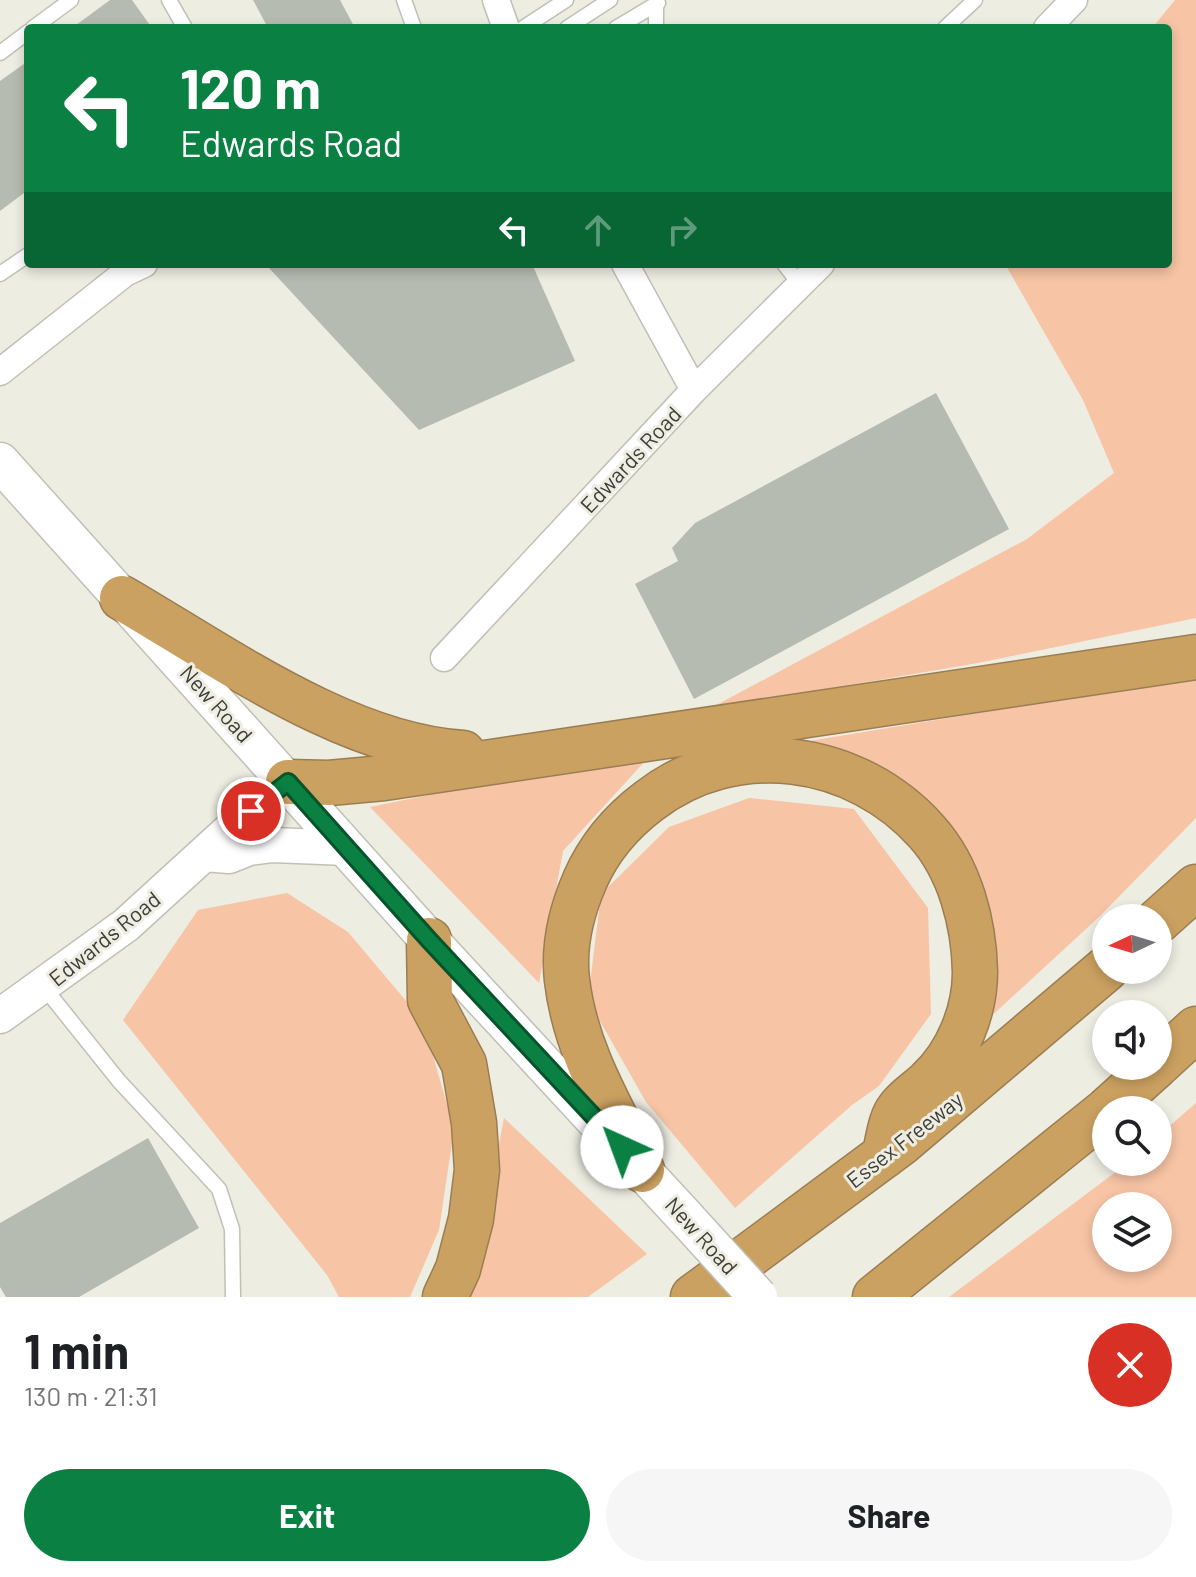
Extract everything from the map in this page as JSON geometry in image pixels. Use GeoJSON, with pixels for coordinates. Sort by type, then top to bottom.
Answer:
{"type":"FeatureCollection","features":[{"type":"Feature","properties":{"kind":"highway"},"geometry":{"type":"LineString","coordinates":[[122,598],[274,687],[377,737],[445,752],[497,755],[549,753]]}},
{"type":"Feature","properties":{"kind":"highway"},"geometry":{"type":"LineString","coordinates":[[288,782],[329,783],[384,778],[1196,657]]}},
{"type":"Feature","properties":{"kind":"highway"},"geometry":{"type":"LineString","coordinates":[[642,1170],[585,1057],[572,1011],[566,977],[568,935],[575,902],[592,864],[611,836],[634,812],[667,786],[706,769],[738,761],[780,759],[821,765],[852,776],[879,791],[905,810],[929,834],[951,869],[966,905],[975,975],[970,1013],[958,1042],[936,1075],[895,1113],[884,1156]]}},
{"type":"Feature","properties":{"kind":"highway"},"geometry":{"type":"LineString","coordinates":[[1172,908],[1196,887]]}},
{"type":"Feature","properties":{"kind":"highway"},"geometry":{"type":"LineString","coordinates":[[429,940],[430,1000],[464,1064],[474,1123],[477,1170],[471,1219],[458,1269],[445,1297]]}},
{"type":"Feature","properties":{"kind":"highway","name":"Essex Freeway"},"geometry":{"type":"LineString","coordinates":[[693,1297],[884,1156],[963,1093],[1092,981]]}},
{"type":"Feature","properties":{"kind":"highway"},"geometry":{"type":"LineString","coordinates":[[1172,1051],[1196,1029]]}},
{"type":"Feature","properties":{"kind":"highway"},"geometry":{"type":"LineString","coordinates":[[1123,1096],[1140,1080]]}},
{"type":"Feature","properties":{"kind":"highway"},"geometry":{"type":"LineString","coordinates":[[895,1289],[1092,1123]]}},
{"type":"Feature","properties":{"kind":"main road","name":"New Road"},"geometry":{"type":"LineString","coordinates":[[0,462],[429,940],[758,1297]]}},
{"type":"Feature","properties":{"kind":"street"},"geometry":{"type":"LineString","coordinates":[[496,0],[505,24]]}},
{"type":"Feature","properties":{"kind":"street"},"geometry":{"type":"LineString","coordinates":[[0,372],[125,273],[136,268]]}},
{"type":"Feature","properties":{"kind":"street"},"geometry":{"type":"LineString","coordinates":[[627,268],[694,390]]}},
{"type":"Feature","properties":{"kind":"street","name":"Edwards Road"},"geometry":{"type":"LineString","coordinates":[[444,658],[694,390],[792,274]]}},
{"type":"Feature","properties":{"kind":"street","name":"Edwards Road"},"geometry":{"type":"LineString","coordinates":[[0,1016],[126,925],[288,782]]}},
{"type":"Feature","properties":{"kind":"street"},"geometry":{"type":"LineString","coordinates":[[204,854],[229,856],[249,848],[273,845],[347,848]]}},
{"type":"Feature","properties":{"kind":"lane"},"geometry":{"type":"LineString","coordinates":[[38,24],[71,0]]}},
{"type":"Feature","properties":{"kind":"lane"},"geometry":{"type":"LineString","coordinates":[[169,0],[183,24]]}},
{"type":"Feature","properties":{"kind":"lane"},"geometry":{"type":"LineString","coordinates":[[404,0],[413,24]]}},
{"type":"Feature","properties":{"kind":"lane"},"geometry":{"type":"LineString","coordinates":[[529,24],[566,0]]}},
{"type":"Feature","properties":{"kind":"lane"},"geometry":{"type":"LineString","coordinates":[[573,24],[610,0]]}},
{"type":"Feature","properties":{"kind":"lane"},"geometry":{"type":"LineString","coordinates":[[949,24],[975,0]]}},
{"type":"Feature","properties":{"kind":"lane"},"geometry":{"type":"LineString","coordinates":[[622,24],[657,1]]}},
{"type":"Feature","properties":{"kind":"lane"},"geometry":{"type":"LineString","coordinates":[[656,24],[657,1]]}},
{"type":"Feature","properties":{"kind":"lane"},"geometry":{"type":"LineString","coordinates":[[0,53],[24,35]]}},
{"type":"Feature","properties":{"kind":"lane"},"geometry":{"type":"LineString","coordinates":[[0,274],[24,258]]}},
{"type":"Feature","properties":{"kind":"lane"},"geometry":{"type":"LineString","coordinates":[[43,986],[119,1081],[219,1189],[232,1229],[233,1297]]}},
{"type":"Feature","properties":{"kind":"shaded area"},"geometry":{"type":"Polygon","coordinates":[[[1175,0],[1196,0],[1196,618],[978,663],[709,709],[1027,539],[1114,473],[1083,400],[1007,268],[1172,268],[1172,24],[1155,24],[1175,0]]]}},
{"type":"Feature","properties":{"kind":"shaded area"},"geometry":{"type":"Polygon","coordinates":[[[1196,677],[1196,818],[1112,904],[1092,904],[1092,923],[986,1021],[991,940],[965,847],[912,792],[809,741],[1196,677]]]}},
{"type":"Feature","properties":{"kind":"shaded area"},"geometry":{"type":"Polygon","coordinates":[[[656,749],[563,851],[539,983],[370,807],[656,749]]]}},
{"type":"Feature","properties":{"kind":"shaded area"},"geometry":{"type":"Polygon","coordinates":[[[749,798],[854,809],[928,908],[931,1014],[879,1086],[852,1105],[735,1208],[646,1102],[588,1000],[601,894],[669,827],[749,798]]]}},
{"type":"Feature","properties":{"kind":"shaded area"},"geometry":{"type":"Polygon","coordinates":[[[287,893],[348,932],[423,1021],[454,1129],[439,1230],[410,1297],[339,1297],[327,1275],[123,1020],[198,910],[287,893]]]}},
{"type":"Feature","properties":{"kind":"shaded area"},"geometry":{"type":"Polygon","coordinates":[[[1196,1103],[1196,1297],[949,1297],[1110,1176],[1172,1176],[1172,1124],[1196,1103]]]}},
{"type":"Feature","properties":{"kind":"shaded area"},"geometry":{"type":"Polygon","coordinates":[[[504,1118],[647,1254],[588,1297],[469,1297],[504,1118]]]}},
{"type":"Feature","properties":{"kind":"building"},"geometry":{"type":"Polygon","coordinates":[[[110,0],[132,0],[149,24],[77,24],[110,0]]]}},
{"type":"Feature","properties":{"kind":"building"},"geometry":{"type":"Polygon","coordinates":[[[253,0],[340,0],[353,24],[266,24],[253,0]]]}},
{"type":"Feature","properties":{"kind":"building"},"geometry":{"type":"Polygon","coordinates":[[[24,64],[24,193],[0,211],[0,81],[24,64]]]}},
{"type":"Feature","properties":{"kind":"building"},"geometry":{"type":"Polygon","coordinates":[[[269,268],[534,268],[575,361],[419,430],[269,268]]]}},
{"type":"Feature","properties":{"kind":"building"},"geometry":{"type":"Polygon","coordinates":[[[936,393],[1009,529],[694,699],[635,584],[678,561],[672,548],[695,523],[936,393]]]}},
{"type":"Feature","properties":{"kind":"building"},"geometry":{"type":"Polygon","coordinates":[[[148,1138],[199,1228],[79,1297],[6,1297],[0,1287],[0,1223],[148,1138]]]}},
{"type":"Feature","properties":{"kind":"route"},"geometry":{"type":"LineString","coordinates":[[251,811],[288,782],[429,940],[622,1147]]}}]}
